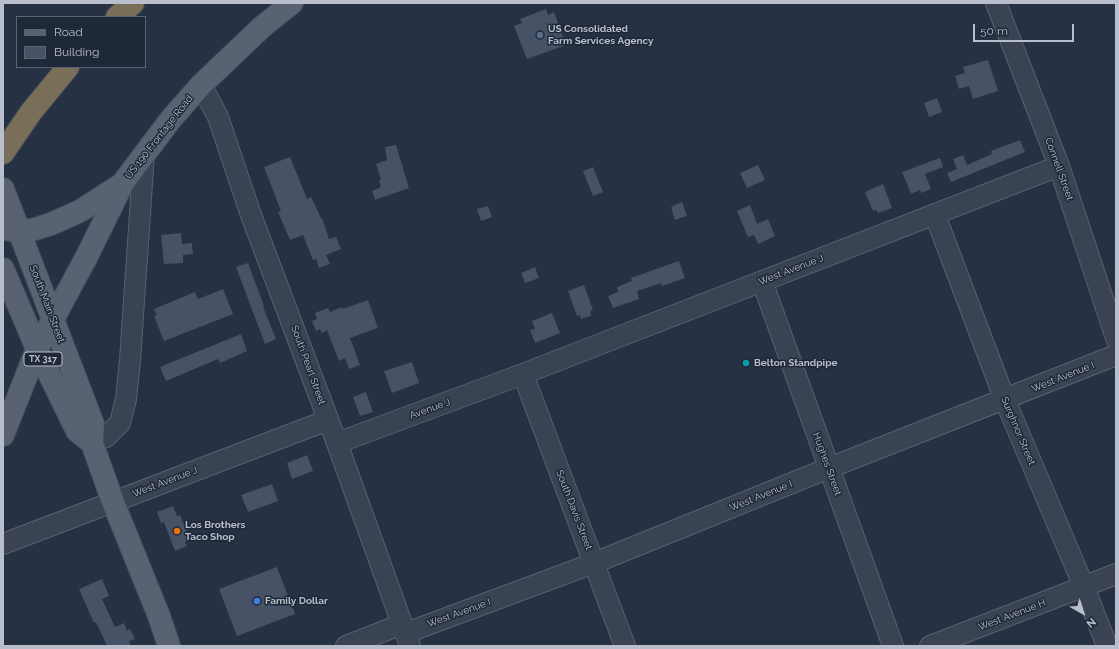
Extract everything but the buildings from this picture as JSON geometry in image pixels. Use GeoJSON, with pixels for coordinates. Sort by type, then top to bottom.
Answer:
{"type":"FeatureCollection","features":[{"type":"Feature","properties":{"kind":"highway"},"geometry":{"type":"LineString","coordinates":[[118,16],[132,3]]}},
{"type":"Feature","properties":{"kind":"highway"},"geometry":{"type":"LineString","coordinates":[[3,153],[31,112],[67,68]]}},
{"type":"Feature","properties":{"kind":"main road","name":"US 190 Frontage Road"},"geometry":{"type":"LineString","coordinates":[[11,230],[35,229],[80,211],[122,184],[171,119],[200,85],[262,27],[292,3]]}},
{"type":"Feature","properties":{"kind":"main road"},"geometry":{"type":"LineString","coordinates":[[3,435],[38,349],[87,256],[122,184]]}},
{"type":"Feature","properties":{"kind":"main road","name":"South Main Street"},"geometry":{"type":"LineString","coordinates":[[3,189],[11,230],[53,319],[93,424],[92,443],[113,502],[169,646]]}},
{"type":"Feature","properties":{"kind":"main road","name":"TX 317"},"geometry":{"type":"LineString","coordinates":[[3,269],[38,349],[77,431],[92,443]]}},
{"type":"Feature","properties":{"kind":"street","name":"Connell Street"},"geometry":{"type":"LineString","coordinates":[[996,3],[1059,166],[1116,338]]}},
{"type":"Feature","properties":{"kind":"street","name":"South Pearl Street"},"geometry":{"type":"LineString","coordinates":[[200,85],[218,117],[251,215],[337,443],[406,634]]}},
{"type":"Feature","properties":{"kind":"street"},"geometry":{"type":"LineString","coordinates":[[92,443],[106,437],[120,423],[126,399],[131,352],[144,154]]}},
{"type":"Feature","properties":{"kind":"street","name":"West Avenue J"},"geometry":{"type":"LineString","coordinates":[[523,374],[1059,166]]}},
{"type":"Feature","properties":{"kind":"street","name":"Surghnor Street"},"geometry":{"type":"LineString","coordinates":[[935,215],[1005,400],[1084,587],[1107,646]]}},
{"type":"Feature","properties":{"kind":"street","name":"Hughes Street"},"geometry":{"type":"LineString","coordinates":[[762,281],[893,646]]}},
{"type":"Feature","properties":{"kind":"street","name":"West Avenue I"},"geometry":{"type":"LineString","coordinates":[[346,646],[406,634],[594,563],[829,468],[1005,400],[1116,355]]}},
{"type":"Feature","properties":{"kind":"street","name":"Avenue J"},"geometry":{"type":"LineString","coordinates":[[337,443],[523,374]]}},
{"type":"Feature","properties":{"kind":"street","name":"South Davis Street"},"geometry":{"type":"LineString","coordinates":[[523,374],[625,646]]}},
{"type":"Feature","properties":{"kind":"street","name":"West Avenue J"},"geometry":{"type":"LineString","coordinates":[[3,544],[328,420]]}},
{"type":"Feature","properties":{"kind":"street","name":"West Avenue H"},"geometry":{"type":"LineString","coordinates":[[934,645],[1116,574]]}},
{"type":"Feature","properties":{"kind":"place","name":"US Consolidated Farm Services Agency"},"geometry":{"type":"Point","coordinates":[540,35]}},
{"type":"Feature","properties":{"kind":"place","name":"Belton Standpipe"},"geometry":{"type":"Point","coordinates":[746,363]}},
{"type":"Feature","properties":{"kind":"place","name":"Los Brothers Taco Shop"},"geometry":{"type":"Point","coordinates":[177,531]}},
{"type":"Feature","properties":{"kind":"place","name":"Family Dollar"},"geometry":{"type":"Point","coordinates":[257,601]}}]}
